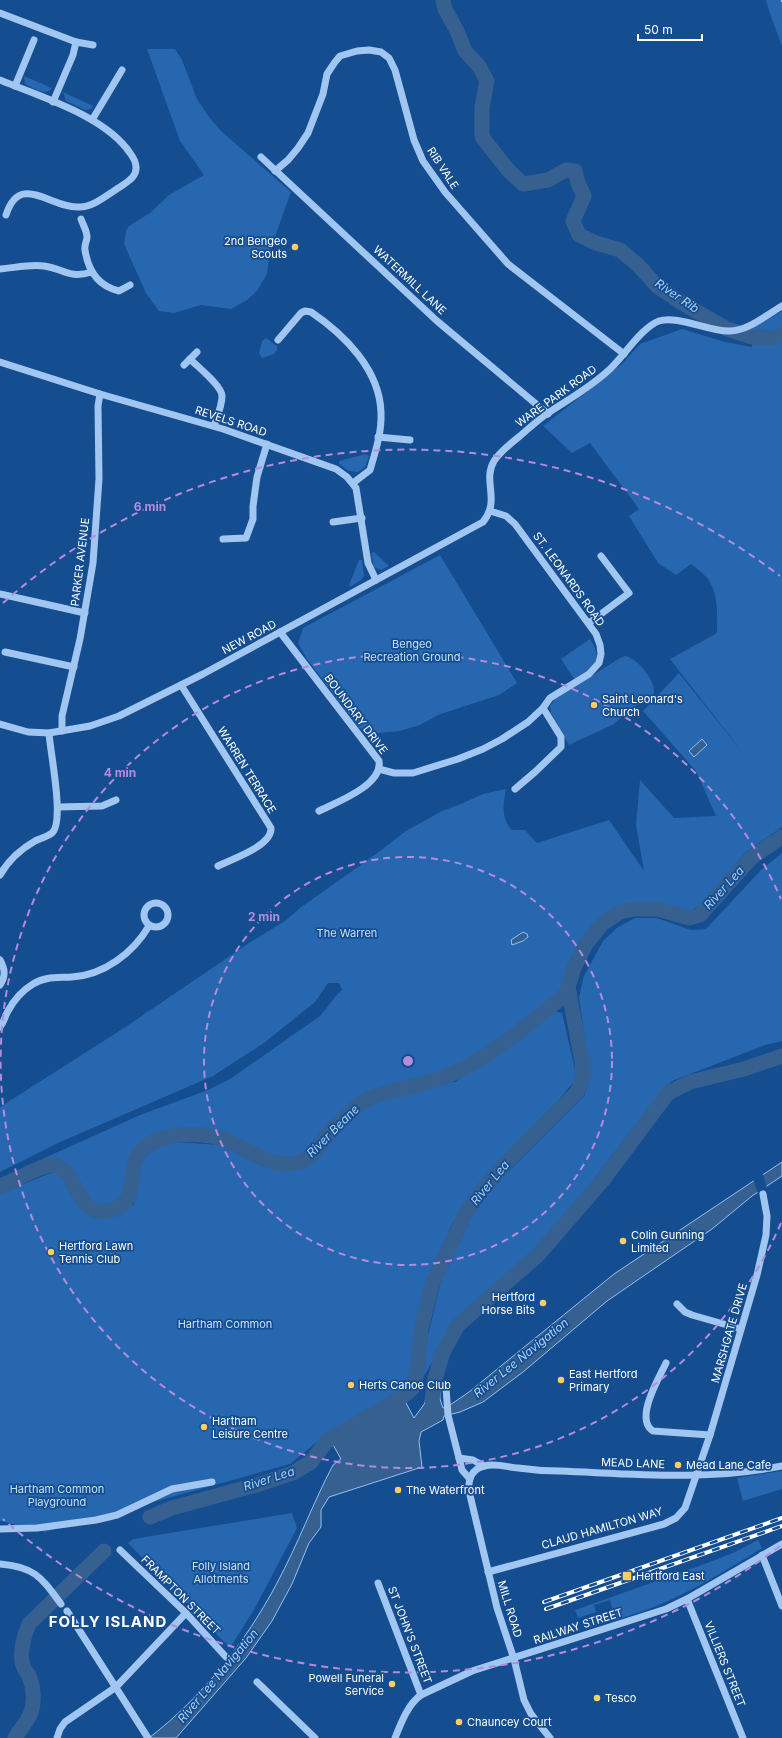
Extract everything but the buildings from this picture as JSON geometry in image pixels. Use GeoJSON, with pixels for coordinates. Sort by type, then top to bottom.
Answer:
{"type":"FeatureCollection","features":[{"type":"Feature","properties":{"kind":"street"},"geometry":{"type":"LineString","coordinates":[[0,13],[76,42],[93,45]]}},
{"type":"Feature","properties":{"kind":"street"},"geometry":{"type":"LineString","coordinates":[[15,86],[34,40]]}},
{"type":"Feature","properties":{"kind":"street"},"geometry":{"type":"LineString","coordinates":[[53,102],[73,55],[76,42]]}},
{"type":"Feature","properties":{"kind":"street","name":"RIB VALE"},"geometry":{"type":"LineString","coordinates":[[275,171],[288,160],[308,133],[321,100],[327,74],[340,56],[357,51],[369,50],[381,52],[389,58],[395,70],[408,122],[423,161],[445,192],[508,264],[624,354]]}},
{"type":"Feature","properties":{"kind":"street"},"geometry":{"type":"LineString","coordinates":[[92,120],[122,70]]}},
{"type":"Feature","properties":{"kind":"street"},"geometry":{"type":"LineString","coordinates":[[0,80],[53,102],[102,126],[122,143],[136,163],[136,171],[132,179],[88,206],[74,207],[34,194],[24,193],[13,200],[6,215]]}},
{"type":"Feature","properties":{"kind":"street","name":"WATERMILL LANE"},"geometry":{"type":"LineString","coordinates":[[261,158],[437,321],[548,414]]}},
{"type":"Feature","properties":{"kind":"street"},"geometry":{"type":"LineString","coordinates":[[81,219],[86,232],[85,250],[92,272],[102,284],[110,288],[119,291],[130,285]]}},
{"type":"Feature","properties":{"kind":"street"},"geometry":{"type":"LineString","coordinates":[[0,269],[36,266],[49,267],[73,275],[92,272]]}},
{"type":"Feature","properties":{"kind":"street","name":"WARE PARK ROAD"},"geometry":{"type":"LineString","coordinates":[[490,511],[492,501],[490,474],[493,464],[508,446],[548,414],[584,391],[610,370],[650,326],[660,321],[673,320],[728,332],[746,327],[782,306]]}},
{"type":"Feature","properties":{"kind":"street"},"geometry":{"type":"LineString","coordinates":[[278,340],[301,313],[305,311],[314,314],[343,338],[360,357],[374,381],[380,404],[381,423],[370,470],[353,483],[358,495],[368,563],[376,580]]}},
{"type":"Feature","properties":{"kind":"street"},"geometry":{"type":"LineString","coordinates":[[184,365],[197,352]]}},
{"type":"Feature","properties":{"kind":"street"},"geometry":{"type":"LineString","coordinates":[[190,359],[218,386],[222,392],[222,400],[214,426]]}},
{"type":"Feature","properties":{"kind":"street","name":"REVELS ROAD"},"geometry":{"type":"LineString","coordinates":[[0,362],[100,394],[214,426],[267,444],[336,469],[353,483]]}},
{"type":"Feature","properties":{"kind":"street","name":"PARKER AVENUE"},"geometry":{"type":"LineString","coordinates":[[62,732],[62,716],[85,613],[93,563],[99,471],[98,402],[100,394]]}},
{"type":"Feature","properties":{"kind":"street"},"geometry":{"type":"LineString","coordinates":[[378,437],[410,440]]}},
{"type":"Feature","properties":{"kind":"street"},"geometry":{"type":"LineString","coordinates":[[223,539],[246,538],[253,520],[253,506],[257,477],[267,444]]}},
{"type":"Feature","properties":{"kind":"street","name":"NEW ROAD"},"geometry":{"type":"LineString","coordinates":[[0,724],[28,732],[48,733],[62,732],[106,721],[181,686],[478,525],[483,522],[490,511]]}},
{"type":"Feature","properties":{"kind":"street","name":"ST. LEONARDS ROAD"},"geometry":{"type":"LineString","coordinates":[[379,769],[394,773],[413,773],[458,759],[483,749],[502,739],[528,722],[543,708],[550,698],[589,674],[599,663],[601,654],[600,644],[589,623],[515,524],[506,516],[490,511]]}},
{"type":"Feature","properties":{"kind":"street"},"geometry":{"type":"LineString","coordinates":[[333,522],[362,518]]}},
{"type":"Feature","properties":{"kind":"street"},"geometry":{"type":"LineString","coordinates":[[589,623],[629,593],[601,556]]}},
{"type":"Feature","properties":{"kind":"street"},"geometry":{"type":"LineString","coordinates":[[0,594],[85,613]]}},
{"type":"Feature","properties":{"kind":"street","name":"BOUNDARY DRIVE"},"geometry":{"type":"LineString","coordinates":[[280,632],[379,760],[379,769],[376,776],[362,788],[319,811]]}},
{"type":"Feature","properties":{"kind":"street"},"geometry":{"type":"LineString","coordinates":[[5,652],[74,667]]}},
{"type":"Feature","properties":{"kind":"street","name":"WARREN TERRACE"},"geometry":{"type":"LineString","coordinates":[[181,686],[271,828],[270,835],[262,844],[218,866]]}},
{"type":"Feature","properties":{"kind":"street"},"geometry":{"type":"LineString","coordinates":[[515,789],[561,747],[561,737],[543,708]]}},
{"type":"Feature","properties":{"kind":"street"},"geometry":{"type":"LineString","coordinates":[[0,875],[18,853],[36,840],[54,831],[58,823],[58,807],[48,733]]}},
{"type":"Feature","properties":{"kind":"street"},"geometry":{"type":"LineString","coordinates":[[58,807],[102,806],[116,800]]}},
{"type":"Feature","properties":{"kind":"street"},"geometry":{"type":"LineString","coordinates":[[0,1027],[14,1001],[34,983],[49,978],[81,976],[102,969],[128,953],[137,944],[149,926]]}},
{"type":"Feature","properties":{"kind":"street"},"geometry":{"type":"LineString","coordinates":[[0,960],[5,971],[4,979],[0,985]]}},
{"type":"Feature","properties":{"kind":"street","name":"MARSHGATE DRIVE"},"geometry":{"type":"LineString","coordinates":[[696,1476],[710,1435],[757,1275],[766,1235],[767,1216],[763,1194]]}},
{"type":"Feature","properties":{"kind":"street"},"geometry":{"type":"LineString","coordinates":[[677,1304],[685,1312],[692,1315],[742,1329]]}},
{"type":"Feature","properties":{"kind":"street"},"geometry":{"type":"LineString","coordinates":[[666,1363],[649,1400],[648,1426],[653,1431],[710,1435]]}},
{"type":"Feature","properties":{"kind":"street","name":"MILL ROAD"},"geometry":{"type":"LineString","coordinates":[[446,1388],[448,1415],[462,1470],[469,1478],[469,1491],[501,1623],[514,1659],[524,1700],[531,1714],[550,1738]]}},
{"type":"Feature","properties":{"kind":"street"},"geometry":{"type":"LineString","coordinates":[[459,1458],[473,1460],[484,1466]]}},
{"type":"Feature","properties":{"kind":"street","name":"MEAD LANE"},"geometry":{"type":"LineString","coordinates":[[484,1466],[493,1465],[540,1470],[696,1476],[717,1476],[782,1466]]}},
{"type":"Feature","properties":{"kind":"street"},"geometry":{"type":"LineString","coordinates":[[469,1478],[474,1471],[484,1466]]}},
{"type":"Feature","properties":{"kind":"street","name":"CLAUD HAMILTON WAY"},"geometry":{"type":"LineString","coordinates":[[488,1572],[664,1524],[676,1518],[685,1508],[696,1476]]}},
{"type":"Feature","properties":{"kind":"street"},"geometry":{"type":"LineString","coordinates":[[0,1529],[37,1528],[96,1520],[117,1515],[172,1489],[187,1485],[212,1482]]}},
{"type":"Feature","properties":{"kind":"street","name":"RAILWAY STREET"},"geometry":{"type":"LineString","coordinates":[[395,1738],[400,1725],[414,1700],[421,1695],[472,1671],[514,1659],[645,1616],[687,1599],[782,1544]]}},
{"type":"Feature","properties":{"kind":"street","name":"FRAMPTON STREET"},"geometry":{"type":"LineString","coordinates":[[120,1550],[186,1613],[226,1657]]}},
{"type":"Feature","properties":{"kind":"street"},"geometry":{"type":"LineString","coordinates":[[762,1556],[782,1606]]}},
{"type":"Feature","properties":{"kind":"street"},"geometry":{"type":"LineString","coordinates":[[0,1564],[25,1568],[38,1575],[61,1604]]}},
{"type":"Feature","properties":{"kind":"street","name":"ST JOHN'S STREET"},"geometry":{"type":"LineString","coordinates":[[378,1582],[421,1695]]}},
{"type":"Feature","properties":{"kind":"street","name":"VILLIERS STREET"},"geometry":{"type":"LineString","coordinates":[[687,1599],[743,1738]]}},
{"type":"Feature","properties":{"kind":"street"},"geometry":{"type":"LineString","coordinates":[[67,1611],[148,1738]]}},
{"type":"Feature","properties":{"kind":"street"},"geometry":{"type":"LineString","coordinates":[[57,1738],[60,1729],[65,1722],[116,1688],[186,1613]]}},
{"type":"Feature","properties":{"kind":"street"},"geometry":{"type":"LineString","coordinates":[[257,1682],[315,1738]]}},
{"type":"Feature","properties":{"kind":"green space"},"geometry":{"type":"Polygon","coordinates":[[[766,0],[782,0],[782,46],[769,11],[766,0]]]}},
{"type":"Feature","properties":{"kind":"green space"},"geometry":{"type":"Polygon","coordinates":[[[147,49],[175,49],[182,60],[197,99],[209,117],[221,131],[291,192],[270,251],[267,274],[257,291],[247,300],[231,309],[201,305],[174,313],[159,311],[146,293],[124,244],[126,231],[129,226],[150,213],[169,195],[204,175],[180,141],[147,49]]]}},
{"type":"Feature","properties":{"kind":"green space"},"geometry":{"type":"Polygon","coordinates":[[[24,76],[52,88],[46,92],[36,89],[25,84],[24,76]]]}},
{"type":"Feature","properties":{"kind":"green space"},"geometry":{"type":"Polygon","coordinates":[[[63,92],[93,106],[91,109],[85,110],[66,101],[63,92]]]}},
{"type":"Feature","properties":{"kind":"green space","name":"The Warren"},"geometry":{"type":"Polygon","coordinates":[[[782,311],[782,827],[746,852],[704,903],[687,913],[668,907],[639,905],[604,916],[582,940],[566,990],[547,1006],[497,1043],[453,1069],[442,1074],[384,1088],[361,1101],[328,1129],[312,1151],[301,1158],[279,1161],[267,1158],[238,1139],[216,1132],[165,1131],[147,1137],[134,1151],[127,1168],[125,1191],[120,1200],[112,1205],[102,1207],[88,1199],[68,1167],[53,1161],[44,1163],[0,1185],[0,1178],[140,1115],[208,1090],[230,1079],[320,1016],[342,990],[339,983],[328,983],[315,1002],[264,1043],[213,1076],[58,1143],[0,1172],[0,1107],[124,1028],[249,943],[285,921],[300,908],[406,831],[442,811],[483,794],[506,789],[504,816],[512,830],[525,830],[537,843],[609,820],[644,871],[636,825],[640,780],[674,818],[716,816],[696,771],[643,711],[679,673],[746,757],[670,659],[717,633],[716,604],[713,589],[704,575],[691,564],[676,575],[658,563],[629,516],[639,509],[590,443],[572,453],[543,426],[622,364],[640,344],[682,329],[725,342],[752,347],[752,328],[782,311]]]}},
{"type":"Feature","properties":{"kind":"green space"},"geometry":{"type":"Polygon","coordinates":[[[266,338],[277,346],[277,350],[274,354],[262,358],[259,353],[262,341],[266,338]]]}},
{"type":"Feature","properties":{"kind":"green space"},"geometry":{"type":"Polygon","coordinates":[[[366,454],[369,456],[365,467],[358,472],[349,471],[339,464],[339,461],[366,454]]]}},
{"type":"Feature","properties":{"kind":"green space"},"geometry":{"type":"Polygon","coordinates":[[[374,552],[389,566],[381,570],[374,567],[371,553],[374,552]]]}},
{"type":"Feature","properties":{"kind":"green space","name":"Bengeo Recreation Ground"},"geometry":{"type":"Polygon","coordinates":[[[440,555],[517,683],[499,695],[438,715],[420,725],[400,731],[378,733],[359,728],[307,659],[298,643],[303,628],[440,555]]]}},
{"type":"Feature","properties":{"kind":"green space"},"geometry":{"type":"Polygon","coordinates":[[[359,560],[362,560],[364,576],[361,580],[350,587],[349,585],[359,560]]]}},
{"type":"Feature","properties":{"kind":"green space"},"geometry":{"type":"Polygon","coordinates":[[[590,639],[596,653],[597,659],[595,664],[574,679],[561,659],[590,639]]]}},
{"type":"Feature","properties":{"kind":"green space"},"geometry":{"type":"Polygon","coordinates":[[[625,656],[635,661],[645,671],[652,683],[654,694],[630,710],[614,724],[569,745],[551,713],[550,706],[555,699],[625,656]]]}},
{"type":"Feature","properties":{"kind":"green space"},"geometry":{"type":"Polygon","coordinates":[[[782,853],[782,1041],[765,1045],[672,1081],[648,1108],[567,1215],[523,1264],[457,1321],[421,1381],[425,1348],[442,1277],[470,1214],[493,1187],[584,1096],[590,1076],[579,997],[584,976],[603,941],[618,927],[635,918],[657,918],[691,930],[706,929],[761,870],[782,853]]]}},
{"type":"Feature","properties":{"kind":"green space","name":"Hartham Common"},"geometry":{"type":"Polygon","coordinates":[[[553,1011],[562,1013],[577,1078],[557,1102],[516,1143],[468,1198],[451,1226],[430,1275],[410,1377],[403,1390],[329,1432],[290,1464],[45,1532],[0,1521],[0,1194],[48,1174],[58,1172],[64,1175],[81,1207],[93,1214],[105,1216],[120,1215],[134,1204],[137,1193],[137,1177],[144,1158],[157,1146],[176,1142],[220,1145],[264,1167],[279,1169],[311,1163],[341,1128],[362,1110],[385,1099],[442,1083],[455,1082],[553,1011]]]}},
{"type":"Feature","properties":{"kind":"green space"},"geometry":{"type":"Polygon","coordinates":[[[782,1471],[782,1489],[743,1501],[737,1478],[782,1471]]]}},
{"type":"Feature","properties":{"kind":"green space","name":"Folly Island Allotments"},"geometry":{"type":"Polygon","coordinates":[[[292,1513],[297,1528],[255,1608],[230,1648],[128,1543],[133,1539],[292,1513]]]}},
{"type":"Feature","properties":{"kind":"green space"},"geometry":{"type":"Polygon","coordinates":[[[758,1540],[762,1548],[706,1582],[661,1604],[631,1615],[587,1628],[585,1626],[594,1619],[613,1611],[610,1600],[594,1605],[596,1612],[578,1618],[575,1610],[710,1562],[735,1552],[758,1540]]]}},
{"type":"Feature","properties":{"kind":"water"},"geometry":{"type":"Polygon","coordinates":[[[702,739],[707,745],[694,757],[689,751],[702,739]]]}},
{"type":"Feature","properties":{"kind":"water"},"geometry":{"type":"Polygon","coordinates":[[[523,932],[527,934],[528,937],[523,941],[512,945],[511,940],[523,932]]]}},
{"type":"Feature","properties":{"kind":"water","name":"River Lee Navigation"},"geometry":{"type":"Polygon","coordinates":[[[782,1162],[782,1176],[752,1196],[712,1229],[607,1301],[523,1372],[483,1402],[460,1412],[444,1416],[443,1420],[421,1432],[419,1441],[422,1467],[329,1497],[321,1510],[321,1527],[309,1543],[292,1584],[272,1621],[246,1658],[176,1738],[149,1738],[187,1705],[205,1686],[237,1647],[265,1605],[285,1568],[333,1465],[341,1459],[332,1443],[405,1401],[414,1418],[425,1403],[429,1379],[440,1379],[440,1399],[443,1408],[450,1405],[469,1392],[614,1274],[782,1162]]]}},
{"type":"Feature","properties":{"kind":"pier"},"geometry":{"type":"Polygon","coordinates":[[[763,1174],[767,1188],[758,1194],[753,1179],[763,1174]]]}},
{"type":"Feature","properties":{"kind":"waterway","name":"River Rib"},"geometry":{"type":"LineString","coordinates":[[443,0],[445,9],[457,31],[465,51],[479,66],[487,81],[482,107],[482,137],[509,171],[523,184],[548,180],[566,170],[575,171],[578,183],[584,196],[573,221],[579,235],[596,243],[620,250],[638,265],[657,286],[682,303],[727,329],[752,337],[771,338],[782,335]]}},
{"type":"Feature","properties":{"kind":"waterway","name":"River Lea"},"geometry":{"type":"LineString","coordinates":[[150,1517],[172,1508],[260,1484],[293,1473],[311,1462],[327,1441],[402,1397],[413,1388],[418,1368],[421,1329],[433,1282],[466,1213],[480,1193],[504,1165],[577,1092],[583,1077],[582,1062],[568,987],[574,968],[586,944],[602,924],[620,912],[635,909],[658,909],[689,918],[700,915],[752,857],[782,837]]}},
{"type":"Feature","properties":{"kind":"waterway","name":"River Beane"},"geometry":{"type":"LineString","coordinates":[[0,1187],[34,1171],[52,1165],[60,1168],[67,1174],[89,1207],[97,1211],[108,1211],[121,1206],[128,1198],[134,1166],[138,1156],[146,1146],[161,1139],[187,1134],[205,1135],[222,1139],[262,1158],[278,1163],[287,1164],[302,1161],[319,1147],[329,1133],[350,1112],[365,1101],[388,1092],[445,1077],[469,1065],[513,1036],[569,992]]}},
{"type":"Feature","properties":{"kind":"waterway"},"geometry":{"type":"LineString","coordinates":[[432,1400],[435,1379],[443,1352],[458,1325],[538,1255],[603,1180],[668,1093],[690,1082],[744,1069],[782,1056]]}},
{"type":"Feature","properties":{"kind":"waterway","name":"River Lea"},"geometry":{"type":"LineString","coordinates":[[15,1738],[30,1715],[33,1706],[32,1685],[29,1675],[22,1663],[25,1634],[29,1624],[104,1551]]}},
{"type":"Feature","properties":{"kind":"railway"},"geometry":{"type":"LineString","coordinates":[[544,1602],[782,1518]]}},
{"type":"Feature","properties":{"kind":"railway"},"geometry":{"type":"LineString","coordinates":[[546,1609],[782,1526]]}},
{"type":"Feature","properties":{"kind":"place","name":"2nd Bengeo Scouts"},"geometry":{"type":"Point","coordinates":[295,247]}},
{"type":"Feature","properties":{"kind":"place","name":"Saint Leonard's Church"},"geometry":{"type":"Point","coordinates":[594,705]}},
{"type":"Feature","properties":{"kind":"place","name":"Colin Gunning Limited"},"geometry":{"type":"Point","coordinates":[623,1241]}},
{"type":"Feature","properties":{"kind":"place","name":"Hertford Lawn Tennis Club"},"geometry":{"type":"Point","coordinates":[51,1252]}},
{"type":"Feature","properties":{"kind":"place","name":"Hertford Horse Bits"},"geometry":{"type":"Point","coordinates":[543,1303]}},
{"type":"Feature","properties":{"kind":"place","name":"East Hertford Primary"},"geometry":{"type":"Point","coordinates":[561,1380]}},
{"type":"Feature","properties":{"kind":"place","name":"Herts Canoe Club"},"geometry":{"type":"Point","coordinates":[351,1385]}},
{"type":"Feature","properties":{"kind":"place","name":"Hartham Leisure Centre"},"geometry":{"type":"Point","coordinates":[204,1427]}},
{"type":"Feature","properties":{"kind":"place","name":"Mead Lane Cafe"},"geometry":{"type":"Point","coordinates":[678,1465]}},
{"type":"Feature","properties":{"kind":"place","name":"The Waterfront"},"geometry":{"type":"Point","coordinates":[398,1490]}},
{"type":"Feature","properties":{"kind":"place","name":"Hertford East"},"geometry":{"type":"Point","coordinates":[627,1576]}},
{"type":"Feature","properties":{"kind":"place","name":"Powell Funeral Service"},"geometry":{"type":"Point","coordinates":[392,1684]}},
{"type":"Feature","properties":{"kind":"place","name":"Tesco"},"geometry":{"type":"Point","coordinates":[597,1698]}},
{"type":"Feature","properties":{"kind":"place","name":"Chauncey Court"},"geometry":{"type":"Point","coordinates":[459,1722]}},
{"type":"Feature","properties":{"kind":"district","name":"FOLLY ISLAND"},"geometry":{"type":"Point","coordinates":[108,1622]}},
{"type":"Feature","properties":{"kind":"park label","name":"Hartham Common Playground"},"geometry":{"type":"Point","coordinates":[57,1495]}}]}
